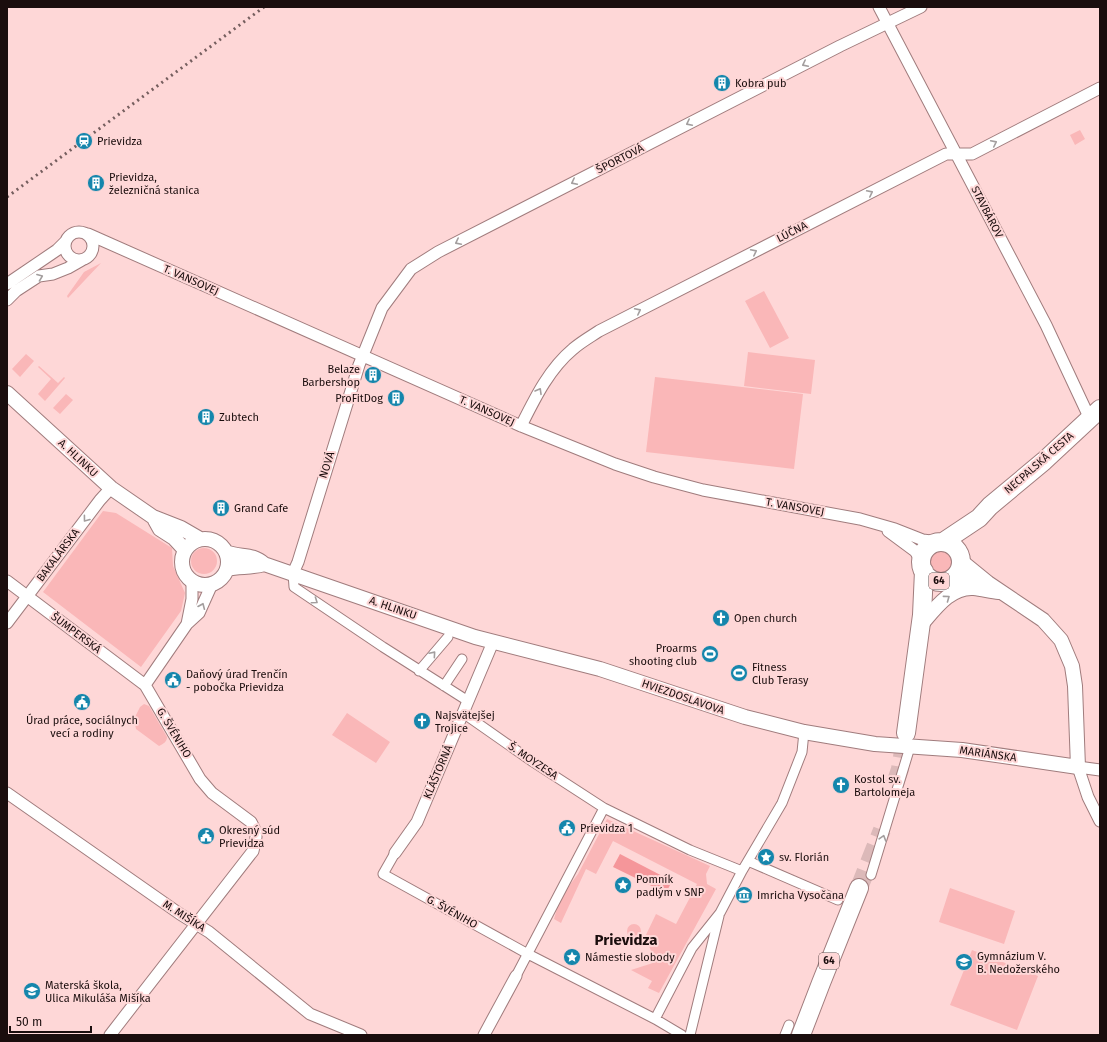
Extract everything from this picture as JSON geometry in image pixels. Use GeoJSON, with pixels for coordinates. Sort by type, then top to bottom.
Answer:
{"type":"FeatureCollection","features":[{"type":"Feature","properties":{"kind":"main road","name":"NECPALSKÁ CESTA"},"geometry":{"type":"LineString","coordinates":[[941,542],[979,518],[990,506],[1095,414]]}},
{"type":"Feature","properties":{"kind":"main road","name":"NECPALSKÁ CESTA"},"geometry":{"type":"LineString","coordinates":[[954,568],[979,518]]}},
{"type":"Feature","properties":{"kind":"main road","name":"64"},"geometry":{"type":"LineString","coordinates":[[908,740],[921,621],[923,554],[931,544],[941,542]]}},
{"type":"Feature","properties":{"kind":"main road"},"geometry":{"type":"LineString","coordinates":[[941,542],[953,546],[954,568]]}},
{"type":"Feature","properties":{"kind":"main road","name":"64"},"geometry":{"type":"LineString","coordinates":[[923,566],[931,578],[954,568]]}},
{"type":"Feature","properties":{"kind":"main road","name":"64"},"geometry":{"type":"LineString","coordinates":[[921,621],[954,568]]}},
{"type":"Feature","properties":{"kind":"main road","name":"64"},"geometry":{"type":"LineString","coordinates":[[795,1030],[821,983],[865,882]]}},
{"type":"Feature","properties":{"kind":"street","name":"STAVBÁROV"},"geometry":{"type":"LineString","coordinates":[[879,7],[889,23],[1046,325],[1095,414]]}},
{"type":"Feature","properties":{"kind":"street","name":"ŠPORTOVÁ"},"geometry":{"type":"LineString","coordinates":[[363,356],[382,308],[411,269],[438,252],[840,46],[921,7]]}},
{"type":"Feature","properties":{"kind":"street","name":"LÚČNA"},"geometry":{"type":"LineString","coordinates":[[521,426],[542,386],[551,373],[573,348],[599,331],[946,154],[972,154],[1100,88]]}},
{"type":"Feature","properties":{"kind":"street"},"geometry":{"type":"LineString","coordinates":[[7,284],[57,250],[70,235],[77,232],[88,234],[92,240],[93,251]]}},
{"type":"Feature","properties":{"kind":"street","name":"T. VANSOVEJ"},"geometry":{"type":"LineString","coordinates":[[88,234],[521,426],[615,464],[654,478],[703,490],[860,519],[895,529],[923,540],[941,542]]}},
{"type":"Feature","properties":{"kind":"street"},"geometry":{"type":"LineString","coordinates":[[66,241],[65,248],[68,255],[74,259],[82,260]]}},
{"type":"Feature","properties":{"kind":"street"},"geometry":{"type":"LineString","coordinates":[[7,300],[16,291],[40,276],[53,274],[68,268],[88,257],[93,251],[110,245]]}},
{"type":"Feature","properties":{"kind":"street","name":"NOVÁ"},"geometry":{"type":"LineString","coordinates":[[293,573],[298,562],[363,356]]}},
{"type":"Feature","properties":{"kind":"street","name":"A. HLINKU"},"geometry":{"type":"LineString","coordinates":[[7,394],[111,488],[153,517],[180,528],[200,539],[215,541],[226,552],[233,555],[258,558],[264,564],[493,642]]}},
{"type":"Feature","properties":{"kind":"street","name":"BAKALÁRSKA"},"geometry":{"type":"LineString","coordinates":[[7,623],[100,500],[111,488]]}},
{"type":"Feature","properties":{"kind":"street","name":"A. HLINKU"},"geometry":{"type":"LineString","coordinates":[[153,517],[160,529],[174,538],[185,550]]}},
{"type":"Feature","properties":{"kind":"street","name":"T. VANSOVEJ"},"geometry":{"type":"LineString","coordinates":[[882,526],[915,551],[923,566]]}},
{"type":"Feature","properties":{"kind":"street"},"geometry":{"type":"LineString","coordinates":[[200,539],[192,543],[185,550],[182,557],[182,567],[185,574],[192,581],[202,585],[212,584],[222,577],[227,568],[228,561],[226,552]]}},
{"type":"Feature","properties":{"kind":"street","name":"A. HLINKU"},"geometry":{"type":"LineString","coordinates":[[227,568],[238,566],[257,566],[264,564]]}},
{"type":"Feature","properties":{"kind":"street"},"geometry":{"type":"LineString","coordinates":[[954,568],[988,583],[1043,620],[1061,640],[1072,666],[1075,686],[1078,767],[1088,797],[1100,821]]}},
{"type":"Feature","properties":{"kind":"street"},"geometry":{"type":"LineString","coordinates":[[293,573],[294,587],[419,671],[468,701]]}},
{"type":"Feature","properties":{"kind":"street","name":"ŠUMPERSKÁ"},"geometry":{"type":"LineString","coordinates":[[7,581],[145,685]]}},
{"type":"Feature","properties":{"kind":"street"},"geometry":{"type":"LineString","coordinates":[[187,624],[192,599],[192,581]]}},
{"type":"Feature","properties":{"kind":"street"},"geometry":{"type":"LineString","coordinates":[[145,685],[187,624],[199,613],[212,584]]}},
{"type":"Feature","properties":{"kind":"street"},"geometry":{"type":"LineString","coordinates":[[921,621],[946,598],[965,589],[973,588],[1001,593]]}},
{"type":"Feature","properties":{"kind":"street"},"geometry":{"type":"LineString","coordinates":[[419,671],[448,637]]}},
{"type":"Feature","properties":{"kind":"street","name":"KLÁŠTORNÁ"},"geometry":{"type":"LineString","coordinates":[[383,874],[395,853],[417,822],[493,642]]}},
{"type":"Feature","properties":{"kind":"street","name":"HVIEZDOSLAVOVA"},"geometry":{"type":"LineString","coordinates":[[493,642],[600,669],[745,718],[804,732],[874,744]]}},
{"type":"Feature","properties":{"kind":"street"},"geometry":{"type":"LineString","coordinates":[[444,686],[462,658]]}},
{"type":"Feature","properties":{"kind":"street","name":"G. ŠVÉNIHO"},"geometry":{"type":"LineString","coordinates":[[145,685],[200,779],[212,792],[251,822],[256,832],[253,851],[196,924]]}},
{"type":"Feature","properties":{"kind":"street","name":"Š. MOYZESA"},"geometry":{"type":"LineString","coordinates":[[463,713],[533,762],[604,808]]}},
{"type":"Feature","properties":{"kind":"street"},"geometry":{"type":"LineString","coordinates":[[655,1019],[692,948],[720,913],[742,871],[782,803],[802,752],[804,732]]}},
{"type":"Feature","properties":{"kind":"street"},"geometry":{"type":"LineString","coordinates":[[865,882],[908,740]]}},
{"type":"Feature","properties":{"kind":"street","name":"MARIÁNSKA"},"geometry":{"type":"LineString","coordinates":[[874,744],[908,740],[962,750],[1100,770]]}},
{"type":"Feature","properties":{"kind":"street","name":"M. MIŠÍKA"},"geometry":{"type":"LineString","coordinates":[[7,793],[209,932],[310,1014],[361,1035]]}},
{"type":"Feature","properties":{"kind":"street"},"geometry":{"type":"LineString","coordinates":[[484,1035],[516,976],[525,952],[604,808],[690,850],[742,871]]}},
{"type":"Feature","properties":{"kind":"street"},"geometry":{"type":"LineString","coordinates":[[748,862],[838,900]]}},
{"type":"Feature","properties":{"kind":"street","name":"G. ŠVÉNIHO"},"geometry":{"type":"LineString","coordinates":[[383,874],[525,952]]}},
{"type":"Feature","properties":{"kind":"street"},"geometry":{"type":"LineString","coordinates":[[690,1035],[720,913]]}},
{"type":"Feature","properties":{"kind":"street"},"geometry":{"type":"LineString","coordinates":[[110,1035],[196,924]]}},
{"type":"Feature","properties":{"kind":"street"},"geometry":{"type":"LineString","coordinates":[[525,952],[655,1019],[682,1035]]}},
{"type":"Feature","properties":{"kind":"street"},"geometry":{"type":"LineString","coordinates":[[785,1035],[795,1030]]}},
{"type":"Feature","properties":{"kind":"shaded area"},"geometry":{"type":"Polygon","coordinates":[[[1080,130],[1085,139],[1075,145],[1070,135],[1080,130]]]}},
{"type":"Feature","properties":{"kind":"shaded area"},"geometry":{"type":"Polygon","coordinates":[[[101,263],[68,298],[67,296],[84,272],[101,263]]]}},
{"type":"Feature","properties":{"kind":"shaded area"},"geometry":{"type":"Polygon","coordinates":[[[764,291],[789,338],[770,348],[745,301],[764,291]]]}},
{"type":"Feature","properties":{"kind":"shaded area"},"geometry":{"type":"Polygon","coordinates":[[[748,352],[815,360],[811,394],[744,386],[748,352]]]}},
{"type":"Feature","properties":{"kind":"shaded area"},"geometry":{"type":"Polygon","coordinates":[[[26,354],[34,361],[20,377],[12,369],[26,354]]]}},
{"type":"Feature","properties":{"kind":"shaded area"},"geometry":{"type":"Polygon","coordinates":[[[39,366],[58,383],[64,377],[65,378],[45,401],[38,394],[51,379],[38,367],[39,366]]]}},
{"type":"Feature","properties":{"kind":"shaded area"},"geometry":{"type":"Polygon","coordinates":[[[655,377],[803,394],[794,469],[646,452],[655,377]]]}},
{"type":"Feature","properties":{"kind":"shaded area"},"geometry":{"type":"Polygon","coordinates":[[[66,394],[73,400],[60,414],[53,408],[66,394]]]}},
{"type":"Feature","properties":{"kind":"shaded area"},"geometry":{"type":"Polygon","coordinates":[[[103,511],[116,513],[172,548],[173,566],[185,593],[181,611],[141,667],[43,592],[103,511]]]}},
{"type":"Feature","properties":{"kind":"shaded area"},"geometry":{"type":"Polygon","coordinates":[[[204,548],[213,552],[217,561],[213,570],[204,574],[195,570],[191,561],[195,552],[204,548]]]}},
{"type":"Feature","properties":{"kind":"shaded area"},"geometry":{"type":"Polygon","coordinates":[[[942,548],[952,551],[955,561],[952,571],[942,574],[932,571],[929,561],[932,551],[942,548]]]}},
{"type":"Feature","properties":{"kind":"shaded area"},"geometry":{"type":"Polygon","coordinates":[[[144,704],[149,706],[167,737],[166,742],[159,746],[136,729],[134,719],[140,707],[144,704]]]}},
{"type":"Feature","properties":{"kind":"shaded area"},"geometry":{"type":"Polygon","coordinates":[[[347,713],[390,742],[376,763],[332,735],[347,713]]]}},
{"type":"Feature","properties":{"kind":"shaded area"},"geometry":{"type":"Polygon","coordinates":[[[607,819],[710,866],[706,874],[707,884],[716,889],[659,993],[648,988],[652,981],[631,970],[656,962],[645,937],[656,914],[676,924],[697,884],[613,841],[596,874],[586,869],[561,923],[554,919],[560,898],[578,874],[607,819]]]}},
{"type":"Feature","properties":{"kind":"shaded area"},"geometry":{"type":"Polygon","coordinates":[[[620,854],[672,881],[666,893],[613,867],[620,854]]]}},
{"type":"Feature","properties":{"kind":"shaded area"},"geometry":{"type":"Polygon","coordinates":[[[950,888],[1015,911],[1004,944],[939,922],[950,888]]]}},
{"type":"Feature","properties":{"kind":"shaded area"},"geometry":{"type":"Polygon","coordinates":[[[634,924],[639,926],[641,931],[639,936],[634,938],[629,936],[627,931],[629,926],[634,924]]]}},
{"type":"Feature","properties":{"kind":"shaded area"},"geometry":{"type":"Polygon","coordinates":[[[972,950],[1038,976],[1017,1030],[950,1005],[972,950]]]}},
{"type":"Feature","properties":{"kind":"tunnel"},"geometry":{"type":"LineString","coordinates":[[895,784],[900,769],[906,733]]}},
{"type":"Feature","properties":{"kind":"tunnel"},"geometry":{"type":"LineString","coordinates":[[859,888],[882,830]]}},
{"type":"Feature","properties":{"kind":"railway"},"geometry":{"type":"LineString","coordinates":[[7,197],[264,7]]}},
{"type":"Feature","properties":{"kind":"place","name":"Kobra pub"},"geometry":{"type":"Point","coordinates":[722,83]}},
{"type":"Feature","properties":{"kind":"place","name":"Prievidza"},"geometry":{"type":"Point","coordinates":[84,141]}},
{"type":"Feature","properties":{"kind":"place","name":"Prievidza, železničná stanica"},"geometry":{"type":"Point","coordinates":[96,183]}},
{"type":"Feature","properties":{"kind":"place","name":"Belaze Barbershop"},"geometry":{"type":"Point","coordinates":[373,375]}},
{"type":"Feature","properties":{"kind":"place","name":"ProFitDog"},"geometry":{"type":"Point","coordinates":[396,398]}},
{"type":"Feature","properties":{"kind":"place","name":"Zubtech"},"geometry":{"type":"Point","coordinates":[206,417]}},
{"type":"Feature","properties":{"kind":"place","name":"Grand Cafe"},"geometry":{"type":"Point","coordinates":[221,508]}},
{"type":"Feature","properties":{"kind":"place","name":"Open church"},"geometry":{"type":"Point","coordinates":[721,618]}},
{"type":"Feature","properties":{"kind":"place","name":"Proarms shooting club"},"geometry":{"type":"Point","coordinates":[710,654]}},
{"type":"Feature","properties":{"kind":"place","name":"Fitness Club Terasy"},"geometry":{"type":"Point","coordinates":[739,673]}},
{"type":"Feature","properties":{"kind":"place","name":"Daňový úrad Trenčín - pobočka Prievidza"},"geometry":{"type":"Point","coordinates":[173,680]}},
{"type":"Feature","properties":{"kind":"place","name":"Úrad práce, sociálnych vecí a rodiny"},"geometry":{"type":"Point","coordinates":[82,702]}},
{"type":"Feature","properties":{"kind":"place","name":"Najsvätejšej Trojice"},"geometry":{"type":"Point","coordinates":[422,721]}},
{"type":"Feature","properties":{"kind":"place","name":"Kostol sv. Bartolomeja"},"geometry":{"type":"Point","coordinates":[841,785]}},
{"type":"Feature","properties":{"kind":"place","name":"Prievidza 1"},"geometry":{"type":"Point","coordinates":[567,828]}},
{"type":"Feature","properties":{"kind":"place","name":"Okresný súd Prievidza"},"geometry":{"type":"Point","coordinates":[206,836]}},
{"type":"Feature","properties":{"kind":"place","name":"sv. Florián"},"geometry":{"type":"Point","coordinates":[766,857]}},
{"type":"Feature","properties":{"kind":"place","name":"Pomník padlým v SNP"},"geometry":{"type":"Point","coordinates":[623,885]}},
{"type":"Feature","properties":{"kind":"place","name":"Imricha Vysočana"},"geometry":{"type":"Point","coordinates":[744,895]}},
{"type":"Feature","properties":{"kind":"place","name":"Námestie slobody"},"geometry":{"type":"Point","coordinates":[572,957]}},
{"type":"Feature","properties":{"kind":"place","name":"Gymnázium V. B. Nedožerského"},"geometry":{"type":"Point","coordinates":[964,962]}},
{"type":"Feature","properties":{"kind":"place","name":"Materská škola, Ulica Mikuláša Mišíka"},"geometry":{"type":"Point","coordinates":[32,991]}},
{"type":"Feature","properties":{"kind":"district","name":"Prievidza"},"geometry":{"type":"Point","coordinates":[626,940]}}]}
